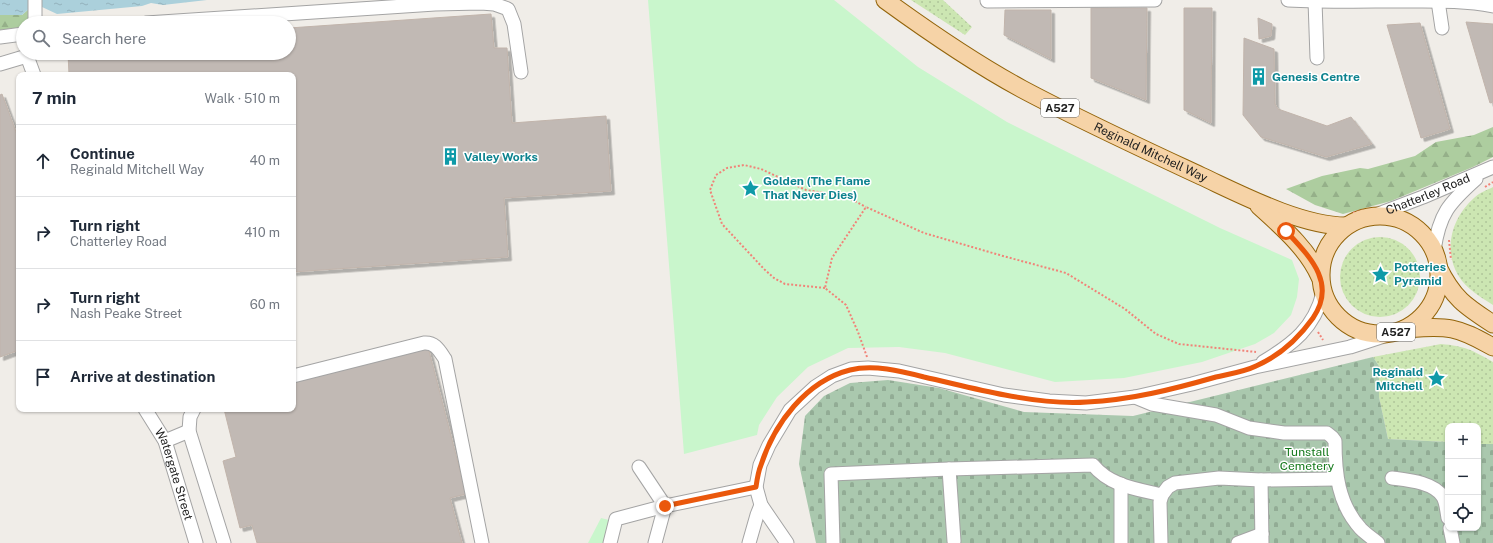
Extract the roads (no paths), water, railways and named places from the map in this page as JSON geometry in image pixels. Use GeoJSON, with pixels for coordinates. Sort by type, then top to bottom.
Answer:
{"type":"FeatureCollection","features":[{"type":"Feature","properties":{"kind":"main road","name":"Reginald Mitchell Way"},"geometry":{"type":"LineString","coordinates":[[885,0],[934,36],[1021,89],[1084,121],[1254,201],[1308,220],[1328,225],[1346,226]]}},
{"type":"Feature","properties":{"kind":"main road","name":"Reginald Mitchell Way"},"geometry":{"type":"LineString","coordinates":[[1254,201],[1305,251],[1315,265],[1322,285]]}},
{"type":"Feature","properties":{"kind":"main road","name":"A527"},"geometry":{"type":"LineString","coordinates":[[1493,324],[1463,304],[1447,284],[1441,260],[1430,243],[1421,232],[1412,226],[1393,217],[1373,216],[1364,218],[1346,226],[1334,237],[1329,245],[1323,259],[1322,285],[1330,307],[1335,315],[1351,327],[1370,334],[1420,328],[1452,329],[1493,347]]}},
{"type":"Feature","properties":{"kind":"main road","name":"A527"},"geometry":{"type":"LineString","coordinates":[[1397,331],[1416,322],[1429,308],[1434,299],[1439,280],[1441,260]]}},
{"type":"Feature","properties":{"kind":"street"},"geometry":{"type":"LineString","coordinates":[[35,0],[36,16]]}},
{"type":"Feature","properties":{"kind":"street"},"geometry":{"type":"LineString","coordinates":[[987,1],[1155,0]]}},
{"type":"Feature","properties":{"kind":"street"},"geometry":{"type":"LineString","coordinates":[[1288,0],[1438,1],[1493,6]]}},
{"type":"Feature","properties":{"kind":"street"},"geometry":{"type":"LineString","coordinates":[[1315,1],[1317,58]]}},
{"type":"Feature","properties":{"kind":"street"},"geometry":{"type":"LineString","coordinates":[[1438,1],[1442,28]]}},
{"type":"Feature","properties":{"kind":"street"},"geometry":{"type":"LineString","coordinates":[[256,16],[373,7],[435,4],[494,4],[508,8],[514,24],[521,72]]}},
{"type":"Feature","properties":{"kind":"street"},"geometry":{"type":"LineString","coordinates":[[0,37],[16,35]]}},
{"type":"Feature","properties":{"kind":"street"},"geometry":{"type":"LineString","coordinates":[[0,64],[16,58]]}},
{"type":"Feature","properties":{"kind":"street"},"geometry":{"type":"LineString","coordinates":[[30,60],[33,72]]}},
{"type":"Feature","properties":{"kind":"street","name":"Chatterley Road"},"geometry":{"type":"LineString","coordinates":[[1373,216],[1488,170]]}},
{"type":"Feature","properties":{"kind":"street","name":"Chatterley Road"},"geometry":{"type":"LineString","coordinates":[[1441,260],[1439,224],[1445,211],[1454,198],[1488,170]]}},
{"type":"Feature","properties":{"kind":"street"},"geometry":{"type":"LineString","coordinates":[[1255,367],[1286,348],[1303,331],[1314,316],[1320,304],[1322,285]]}},
{"type":"Feature","properties":{"kind":"street"},"geometry":{"type":"LineString","coordinates":[[787,543],[761,505],[756,487],[760,465],[768,445],[790,410],[815,387],[832,376],[851,369],[868,368],[899,371],[1004,395],[1049,402],[1086,403],[1135,397],[1192,384],[1255,367],[1350,347],[1397,331]]}},
{"type":"Feature","properties":{"kind":"street"},"geometry":{"type":"LineString","coordinates":[[296,375],[424,343],[429,342],[434,345],[444,359],[482,543]]}},
{"type":"Feature","properties":{"kind":"street"},"geometry":{"type":"LineString","coordinates":[[1135,397],[1152,404],[1216,415],[1249,428],[1284,433],[1327,433],[1335,441],[1336,479],[1346,509],[1361,529],[1378,543]]}},
{"type":"Feature","properties":{"kind":"street","name":"Watergate Street"},"geometry":{"type":"LineString","coordinates":[[147,412],[166,441],[196,543]]}},
{"type":"Feature","properties":{"kind":"street"},"geometry":{"type":"LineString","coordinates":[[192,412],[190,417],[189,431],[224,543]]}},
{"type":"Feature","properties":{"kind":"street"},"geometry":{"type":"LineString","coordinates":[[166,441],[189,431]]}},
{"type":"Feature","properties":{"kind":"street"},"geometry":{"type":"LineString","coordinates":[[833,543],[831,474],[949,468],[1093,465],[1100,473],[1121,484],[1162,495]]}},
{"type":"Feature","properties":{"kind":"street"},"geometry":{"type":"LineString","coordinates":[[639,467],[665,506],[655,543]]}},
{"type":"Feature","properties":{"kind":"street"},"geometry":{"type":"LineString","coordinates":[[949,468],[955,542]]}},
{"type":"Feature","properties":{"kind":"street"},"geometry":{"type":"LineString","coordinates":[[1161,542],[1160,502],[1162,495],[1168,487],[1175,483],[1219,478],[1261,480],[1336,479]]}},
{"type":"Feature","properties":{"kind":"street"},"geometry":{"type":"LineString","coordinates":[[1392,478],[1416,482],[1435,489],[1443,497],[1445,505]]}},
{"type":"Feature","properties":{"kind":"street"},"geometry":{"type":"LineString","coordinates":[[1238,543],[1262,539],[1261,480]]}},
{"type":"Feature","properties":{"kind":"street"},"geometry":{"type":"LineString","coordinates":[[1121,484],[1121,543]]}},
{"type":"Feature","properties":{"kind":"street"},"geometry":{"type":"LineString","coordinates":[[610,543],[616,519],[665,506],[756,487]]}},
{"type":"Feature","properties":{"kind":"street"},"geometry":{"type":"LineString","coordinates":[[749,543],[761,505]]}},
{"type":"Feature","properties":{"kind":"street"},"geometry":{"type":"LineString","coordinates":[[1451,531],[1454,543]]}},
{"type":"Feature","properties":{"kind":"water"},"geometry":{"type":"Polygon","coordinates":[[[0,0],[207,0],[163,5],[151,3],[142,6],[57,14],[42,7],[31,7],[22,15],[0,15],[0,0]]]}},
{"type":"Feature","properties":{"kind":"place","name":"Genesis Centre"},"geometry":{"type":"Point","coordinates":[1259,77]}},
{"type":"Feature","properties":{"kind":"place","name":"Valley Works"},"geometry":{"type":"Point","coordinates":[451,157]}},
{"type":"Feature","properties":{"kind":"place","name":"Golden (The Flame That Never Dies)"},"geometry":{"type":"Point","coordinates":[750,188]}},
{"type":"Feature","properties":{"kind":"place","name":"Potteries Pyramid"},"geometry":{"type":"Point","coordinates":[1381,274]}},
{"type":"Feature","properties":{"kind":"place","name":"Reginald Mitchell"},"geometry":{"type":"Point","coordinates":[1436,379]}},
{"type":"Feature","properties":{"kind":"park label","name":"Tunstall Cemetery"},"geometry":{"type":"Point","coordinates":[1307,459]}}]}
